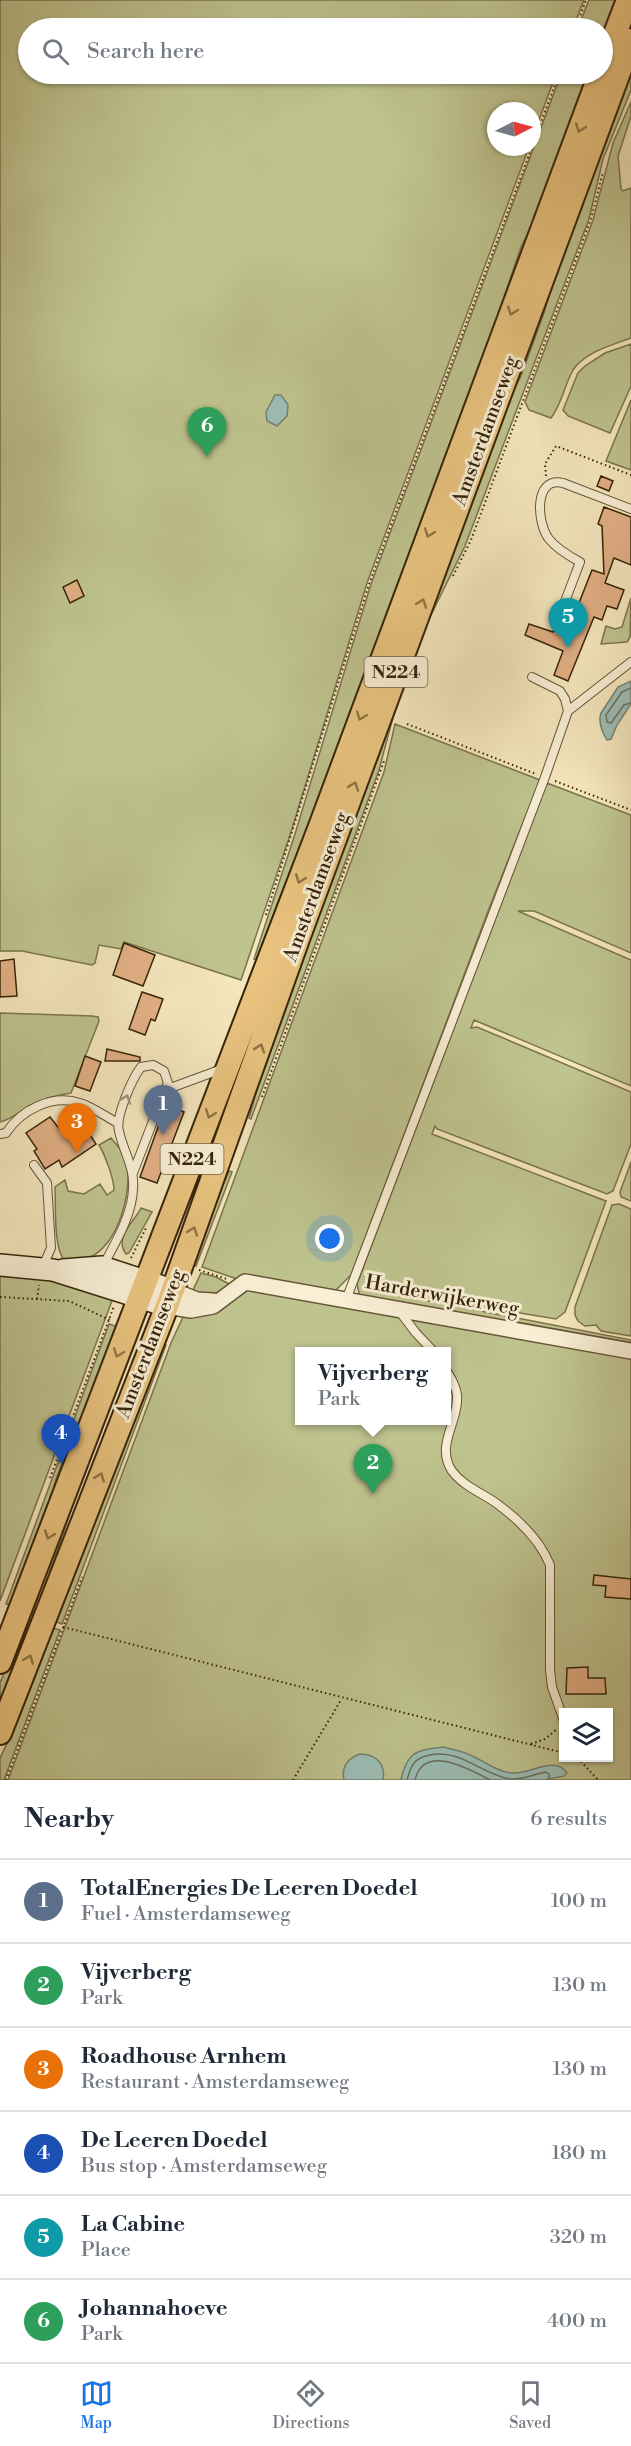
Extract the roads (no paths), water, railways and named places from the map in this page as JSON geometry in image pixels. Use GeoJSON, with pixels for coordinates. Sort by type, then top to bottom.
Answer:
{"type":"FeatureCollection","features":[{"type":"Feature","properties":{"kind":"main road"},"geometry":{"type":"LineString","coordinates":[[613,41],[628,0]]}},
{"type":"Feature","properties":{"kind":"main road","name":"Amsterdamseweg"},"geometry":{"type":"LineString","coordinates":[[0,1733],[169,1298],[302,928],[630,47]]}},
{"type":"Feature","properties":{"kind":"main road","name":"Amsterdamseweg"},"geometry":{"type":"LineString","coordinates":[[0,1662],[132,1286],[228,1067],[321,824],[596,84]]}},
{"type":"Feature","properties":{"kind":"main road"},"geometry":{"type":"LineString","coordinates":[[0,1265],[98,1275],[169,1298]]}},
{"type":"Feature","properties":{"kind":"street","name":"Harderwijkerweg"},"geometry":{"type":"LineString","coordinates":[[169,1298],[183,1310],[202,1309],[219,1302],[245,1282],[631,1351]]}},
{"type":"Feature","properties":{"kind":"lane"},"geometry":{"type":"LineString","coordinates":[[564,604],[580,562],[556,546],[543,528],[541,498],[549,483],[556,481],[563,483],[631,509]]}},
{"type":"Feature","properties":{"kind":"lane"},"geometry":{"type":"LineString","coordinates":[[345,1300],[545,777],[568,711],[631,662]]}},
{"type":"Feature","properties":{"kind":"lane"},"geometry":{"type":"LineString","coordinates":[[532,677],[560,691],[568,711]]}},
{"type":"Feature","properties":{"kind":"lane"},"geometry":{"type":"LineString","coordinates":[[98,1275],[130,1210],[134,1189],[133,1174],[118,1123],[135,1075],[141,1067],[153,1065],[164,1071],[168,1083],[133,1174]]}},
{"type":"Feature","properties":{"kind":"lane"},"geometry":{"type":"LineString","coordinates":[[165,1090],[208,1072],[228,1067]]}},
{"type":"Feature","properties":{"kind":"lane"},"geometry":{"type":"LineString","coordinates":[[0,1134],[6,1133],[19,1116],[33,1108],[65,1100],[81,1103],[118,1123]]}},
{"type":"Feature","properties":{"kind":"lane"},"geometry":{"type":"LineString","coordinates":[[34,1165],[47,1183],[51,1248],[48,1269]]}},
{"type":"Feature","properties":{"kind":"lane"},"geometry":{"type":"LineString","coordinates":[[398,1309],[429,1347]]}},
{"type":"Feature","properties":{"kind":"lane"},"geometry":{"type":"LineString","coordinates":[[451,1380],[457,1402],[445,1450],[447,1461],[458,1478],[496,1503],[531,1534],[546,1554],[550,1565],[550,1670],[552,1687],[559,1708]]}},
{"type":"Feature","properties":{"kind":"water"},"geometry":{"type":"Polygon","coordinates":[[[275,395],[281,395],[288,405],[287,416],[277,426],[267,421],[266,412],[275,395]]]}},
{"type":"Feature","properties":{"kind":"water"},"geometry":{"type":"Polygon","coordinates":[[[631,681],[631,704],[611,739],[607,740],[601,727],[601,713],[618,687],[631,681]]]}},
{"type":"Feature","properties":{"kind":"water"},"geometry":{"type":"Polygon","coordinates":[[[443,1747],[457,1750],[508,1772],[520,1773],[550,1765],[562,1768],[567,1773],[564,1776],[544,1780],[401,1780],[406,1763],[414,1754],[426,1749],[443,1747]]]}},
{"type":"Feature","properties":{"kind":"water"},"geometry":{"type":"Polygon","coordinates":[[[360,1754],[366,1754],[379,1761],[383,1769],[383,1780],[344,1780],[346,1764],[360,1754]]]}},
{"type":"Feature","properties":{"kind":"place","name":"Johannahoeve"},"geometry":{"type":"Point","coordinates":[207,457]}},
{"type":"Feature","properties":{"kind":"place","name":"La Cabine"},"geometry":{"type":"Point","coordinates":[568,648]}},
{"type":"Feature","properties":{"kind":"place","name":"TotalEnergies De Leeren Doedel"},"geometry":{"type":"Point","coordinates":[163,1135]}},
{"type":"Feature","properties":{"kind":"place","name":"Roadhouse Arnhem"},"geometry":{"type":"Point","coordinates":[77,1153]}},
{"type":"Feature","properties":{"kind":"place","name":"De Leeren Doedel"},"geometry":{"type":"Point","coordinates":[61,1464]}},
{"type":"Feature","properties":{"kind":"place","name":"Vijverberg"},"geometry":{"type":"Point","coordinates":[373,1494]}}]}
